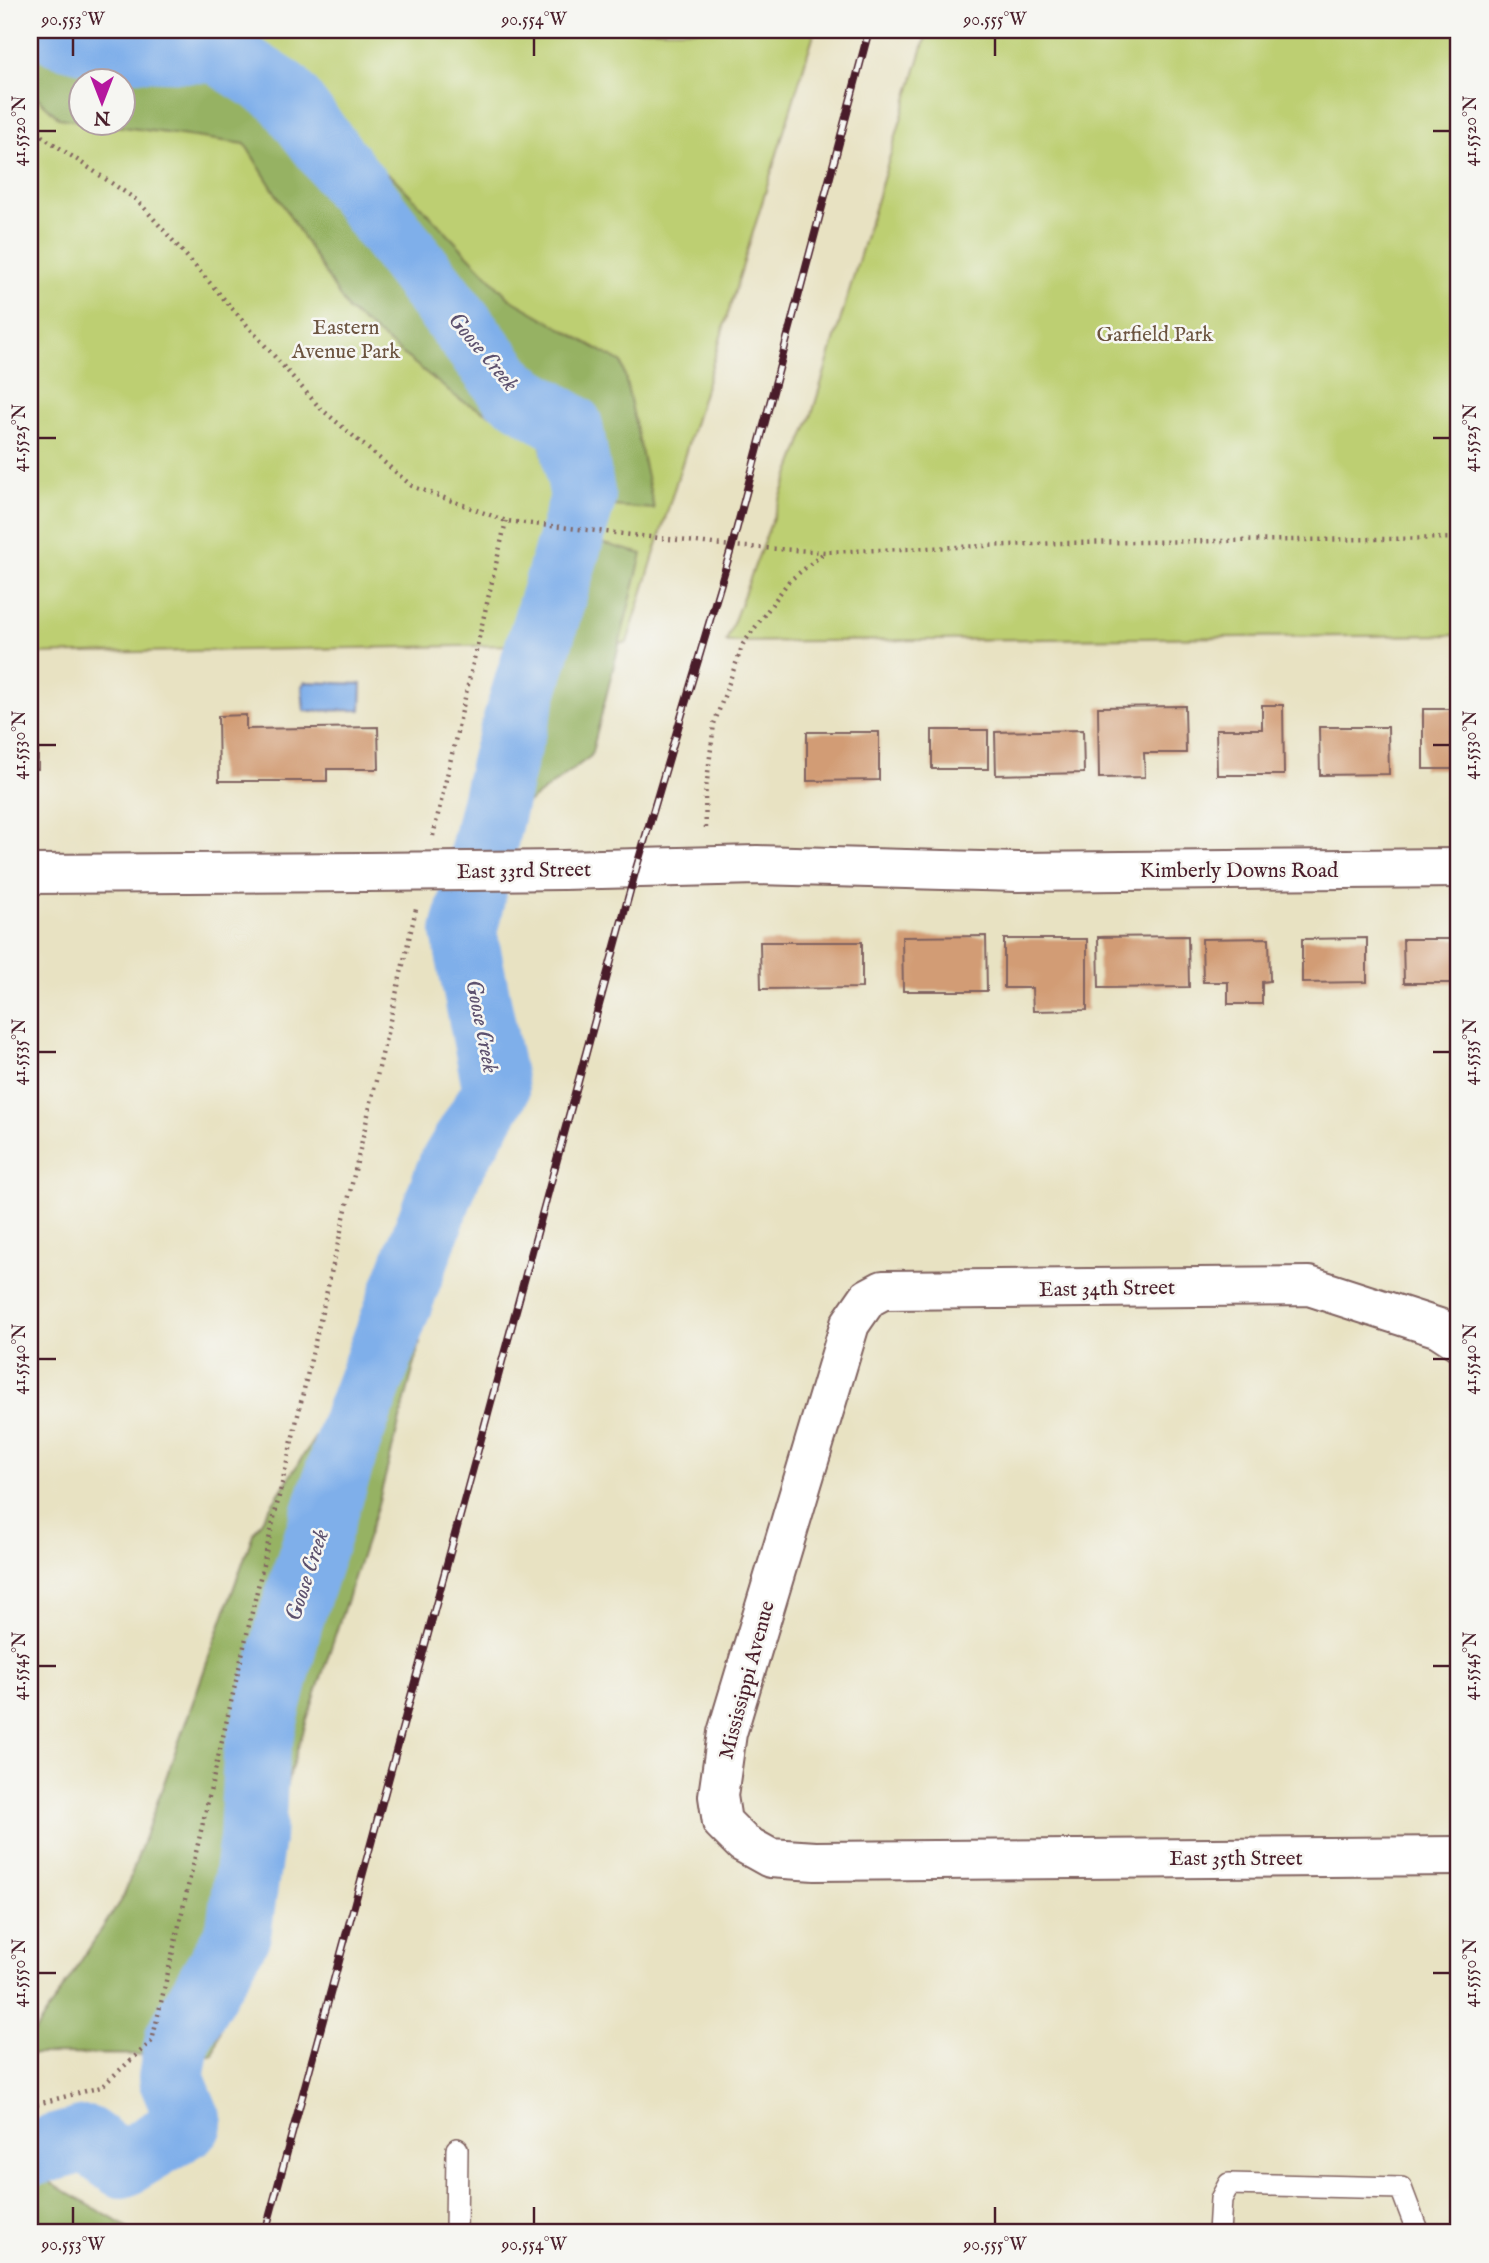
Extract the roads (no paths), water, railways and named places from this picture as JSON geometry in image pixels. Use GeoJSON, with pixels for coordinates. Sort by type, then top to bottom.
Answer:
{"type":"FeatureCollection","features":[{"type":"Feature","properties":{"kind":"street","name":"East 33rd Street"},"geometry":{"type":"LineString","coordinates":[[30,874],[562,870],[707,866],[1018,872]]}},
{"type":"Feature","properties":{"kind":"street","name":"Kimberly Downs Road"},"geometry":{"type":"LineString","coordinates":[[1018,872],[1459,868]]}},
{"type":"Feature","properties":{"kind":"street","name":"East 34th Street"},"geometry":{"type":"LineString","coordinates":[[824,1410],[850,1324],[868,1298],[883,1290],[1309,1286],[1439,1328],[1459,1341]]}},
{"type":"Feature","properties":{"kind":"street","name":"Mississippi Avenue"},"geometry":{"type":"LineString","coordinates":[[824,1410],[727,1733],[718,1796],[722,1822],[743,1843],[770,1858],[815,1861],[1012,1860]]}},
{"type":"Feature","properties":{"kind":"street","name":"East 35th Street"},"geometry":{"type":"LineString","coordinates":[[1012,1860],[1459,1856]]}},
{"type":"Feature","properties":{"kind":"lane"},"geometry":{"type":"LineString","coordinates":[[456,2233],[457,2149]]}},
{"type":"Feature","properties":{"kind":"lane"},"geometry":{"type":"LineString","coordinates":[[1219,2233],[1221,2199],[1229,2184],[1401,2188],[1418,2233]]}},
{"type":"Feature","properties":{"kind":"water"},"geometry":{"type":"Polygon","coordinates":[[[305,682],[362,684],[361,710],[304,711],[302,686],[305,682]]]}},
{"type":"Feature","properties":{"kind":"waterway","name":"Goose Creek"},"geometry":{"type":"LineString","coordinates":[[30,2154],[86,2139],[122,2165],[190,2124],[171,2078],[178,2037],[238,1934],[252,1839],[256,1756],[290,1621],[350,1435],[450,1168],[496,1091],[464,932],[504,760],[583,498],[570,426],[511,390],[284,93],[218,51],[112,47],[60,34],[55,30]]}},
{"type":"Feature","properties":{"kind":"railway"},"geometry":{"type":"LineString","coordinates":[[265,2233],[636,869],[732,546],[869,30]]}},
{"type":"Feature","properties":{"kind":"park label","name":"Garfield Park"},"geometry":{"type":"Point","coordinates":[1155,334]}},
{"type":"Feature","properties":{"kind":"park label","name":"Eastern Avenue Park"},"geometry":{"type":"Point","coordinates":[346,339]}}]}
